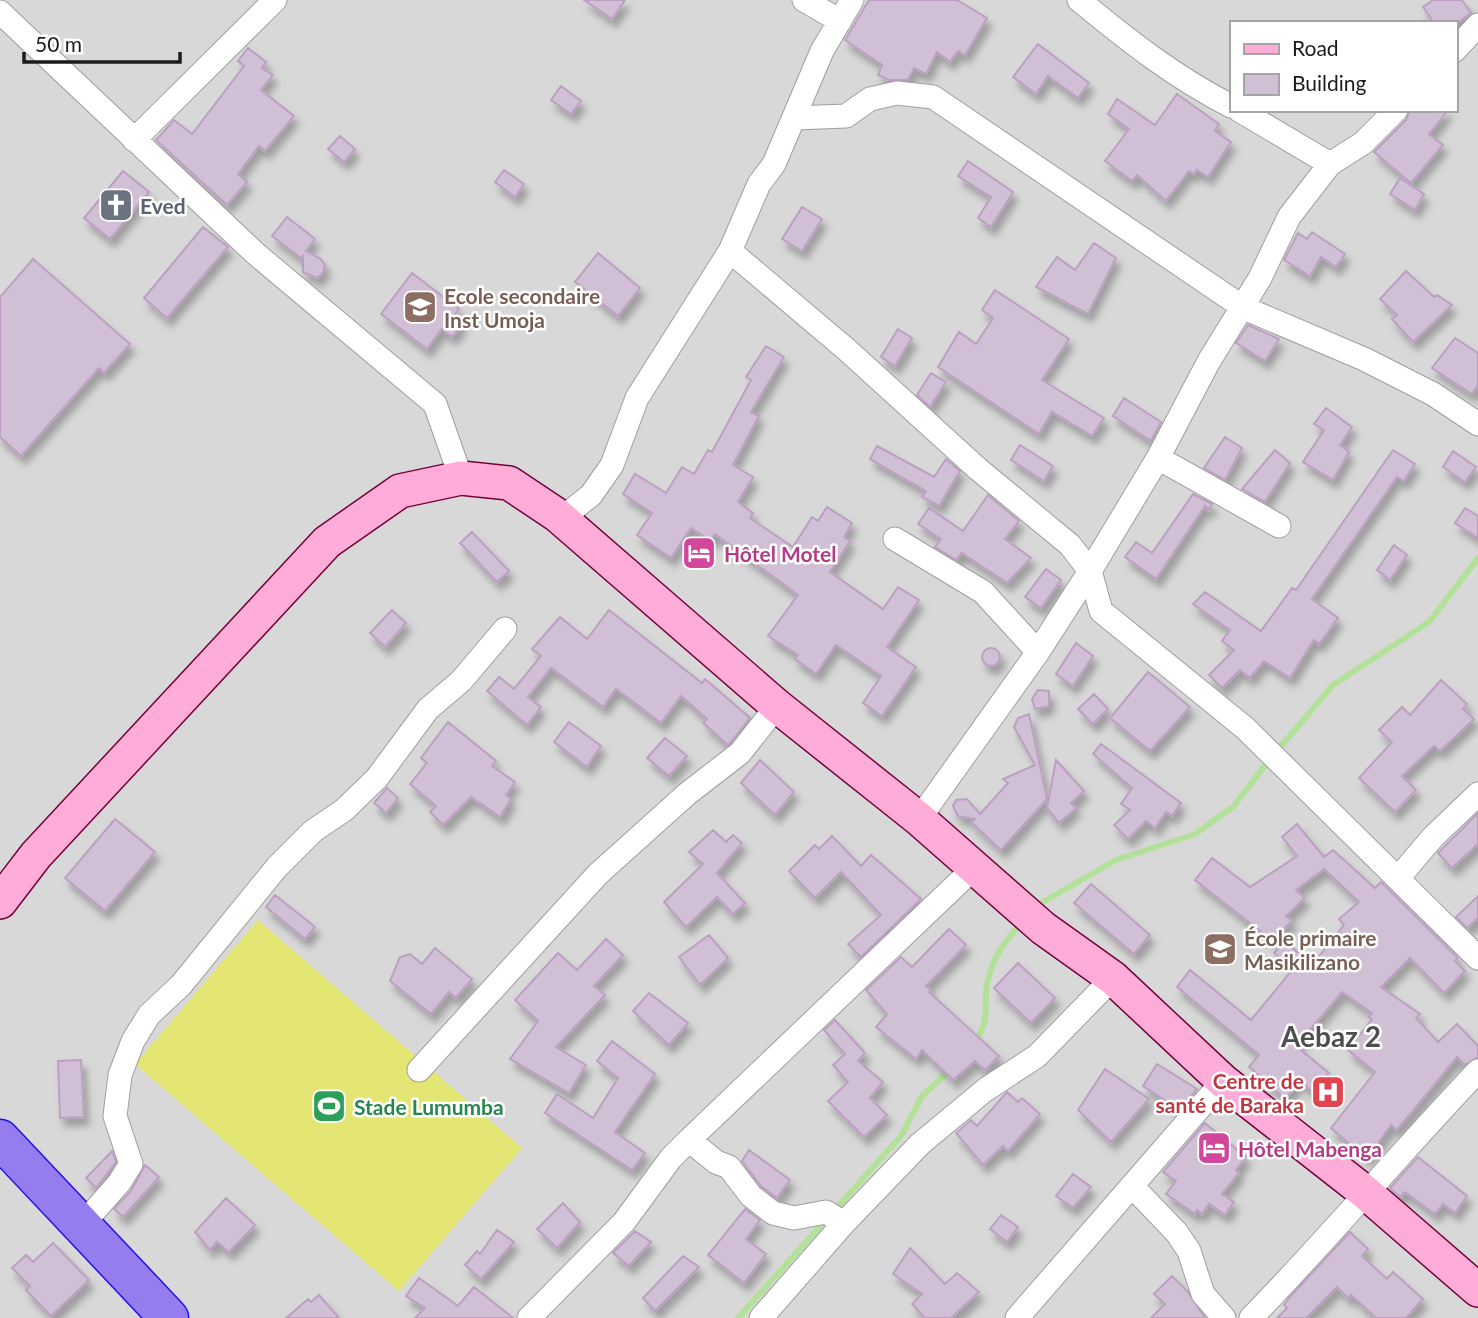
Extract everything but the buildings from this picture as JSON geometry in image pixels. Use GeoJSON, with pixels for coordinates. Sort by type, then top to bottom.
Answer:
{"type":"FeatureCollection","features":[{"type":"Feature","properties":{"kind":"highway"},"geometry":{"type":"LineString","coordinates":[[0,1139],[82,1225],[158,1314]]}},
{"type":"Feature","properties":{"kind":"street"},"geometry":{"type":"LineString","coordinates":[[134,140],[275,0]]}},
{"type":"Feature","properties":{"kind":"street"},"geometry":{"type":"LineString","coordinates":[[804,0],[840,21]]}},
{"type":"Feature","properties":{"kind":"street"},"geometry":{"type":"LineString","coordinates":[[558,515],[571,512],[591,495],[612,465],[637,398],[730,251],[759,184],[774,164],[822,51],[852,0]]}},
{"type":"Feature","properties":{"kind":"street"},"geometry":{"type":"LineString","coordinates":[[1079,0],[1139,49],[1199,90],[1230,106]]}},
{"type":"Feature","properties":{"kind":"street"},"geometry":{"type":"LineString","coordinates":[[0,12],[256,254],[435,404],[461,478]]}},
{"type":"Feature","properties":{"kind":"street"},"geometry":{"type":"LineString","coordinates":[[1457,48],[1478,25]]}},
{"type":"Feature","properties":{"kind":"street"},"geometry":{"type":"LineString","coordinates":[[795,118],[846,116],[870,99],[897,93],[933,97],[1244,308],[1364,359],[1433,394],[1478,424]]}},
{"type":"Feature","properties":{"kind":"street"},"geometry":{"type":"LineString","coordinates":[[1241,112],[1330,164]]}},
{"type":"Feature","properties":{"kind":"street"},"geometry":{"type":"LineString","coordinates":[[919,819],[1038,652],[1090,571],[1158,458],[1209,361],[1244,308],[1289,217],[1330,164],[1363,143],[1394,112]]}},
{"type":"Feature","properties":{"kind":"street"},"geometry":{"type":"LineString","coordinates":[[730,251],[846,349],[978,469],[1070,545],[1090,571],[1101,611],[1245,728],[1399,877],[1478,958]]}},
{"type":"Feature","properties":{"kind":"street"},"geometry":{"type":"LineString","coordinates":[[1158,458],[1279,526]]}},
{"type":"Feature","properties":{"kind":"street"},"geometry":{"type":"LineString","coordinates":[[0,902],[36,855],[327,542],[400,491],[461,478],[509,483],[558,515],[777,706],[919,819],[1043,928],[1113,978],[1223,1081],[1366,1193],[1478,1290]]}},
{"type":"Feature","properties":{"kind":"street"},"geometry":{"type":"LineString","coordinates":[[895,539],[983,592],[1038,652]]}},
{"type":"Feature","properties":{"kind":"street"},"geometry":{"type":"LineString","coordinates":[[82,1225],[119,1183],[131,1164],[115,1115],[120,1075],[133,1041],[149,1015],[181,985],[277,867],[313,831],[344,810],[377,778],[428,709],[483,658],[505,629]]}},
{"type":"Feature","properties":{"kind":"street"},"geometry":{"type":"LineString","coordinates":[[419,1070],[598,874],[687,794],[740,753],[777,706]]}},
{"type":"Feature","properties":{"kind":"street"},"geometry":{"type":"LineString","coordinates":[[1399,877],[1433,837],[1478,794]]}},
{"type":"Feature","properties":{"kind":"street"},"geometry":{"type":"LineString","coordinates":[[529,1318],[624,1222],[671,1158],[975,867]]}},
{"type":"Feature","properties":{"kind":"street"},"geometry":{"type":"LineString","coordinates":[[761,1318],[844,1223],[920,1144],[985,1090],[1037,1056],[1113,978]]}},
{"type":"Feature","properties":{"kind":"street"},"geometry":{"type":"LineString","coordinates":[[1251,1318],[1305,1263],[1398,1154],[1478,1071]]}},
{"type":"Feature","properties":{"kind":"street"},"geometry":{"type":"LineString","coordinates":[[1017,1318],[1223,1081]]}},
{"type":"Feature","properties":{"kind":"street"},"geometry":{"type":"LineString","coordinates":[[689,1140],[716,1162],[729,1167],[751,1196],[773,1213],[794,1219],[826,1212],[844,1223]]}},
{"type":"Feature","properties":{"kind":"street"},"geometry":{"type":"LineString","coordinates":[[1133,1187],[1177,1233],[1189,1251],[1203,1294],[1224,1318]]}},
{"type":"Feature","properties":{"kind":"shaded area"},"geometry":{"type":"Polygon","coordinates":[[[0,0],[1478,0],[1478,1318],[0,1318],[0,0]]]}},
{"type":"Feature","properties":{"kind":"shaded area","name":"Stade Lumumba"},"geometry":{"type":"Polygon","coordinates":[[[258,920],[522,1148],[399,1291],[135,1064],[258,920]]]}},
{"type":"Feature","properties":{"kind":"waterway"},"geometry":{"type":"LineString","coordinates":[[1277,751],[1333,685],[1429,622],[1478,558]]}},
{"type":"Feature","properties":{"kind":"waterway"},"geometry":{"type":"LineString","coordinates":[[1036,906],[1116,860],[1195,834],[1233,807],[1270,759]]}},
{"type":"Feature","properties":{"kind":"waterway"},"geometry":{"type":"LineString","coordinates":[[975,1041],[985,1020],[987,984],[992,966],[1005,943],[1022,922]]}},
{"type":"Feature","properties":{"kind":"waterway"},"geometry":{"type":"LineString","coordinates":[[738,1318],[901,1136],[922,1096],[952,1068]]}},
{"type":"Feature","properties":{"kind":"place","name":"Eved"},"geometry":{"type":"Point","coordinates":[116,205]}},
{"type":"Feature","properties":{"kind":"place","name":"Ecole secondaire Inst Umoja"},"geometry":{"type":"Point","coordinates":[420,307]}},
{"type":"Feature","properties":{"kind":"place","name":"Hôtel Motel"},"geometry":{"type":"Point","coordinates":[699,553]}},
{"type":"Feature","properties":{"kind":"place","name":"École primaire Masikilizano"},"geometry":{"type":"Point","coordinates":[1220,949]}},
{"type":"Feature","properties":{"kind":"place","name":"Centre de santé de Baraka"},"geometry":{"type":"Point","coordinates":[1328,1092]}},
{"type":"Feature","properties":{"kind":"place","name":"Stade Lumumba"},"geometry":{"type":"Point","coordinates":[329,1106]}},
{"type":"Feature","properties":{"kind":"place","name":"Hôtel Mabenga"},"geometry":{"type":"Point","coordinates":[1214,1148]}},
{"type":"Feature","properties":{"kind":"district","name":"Aebaz 2"},"geometry":{"type":"Point","coordinates":[1331,1036]}}]}
